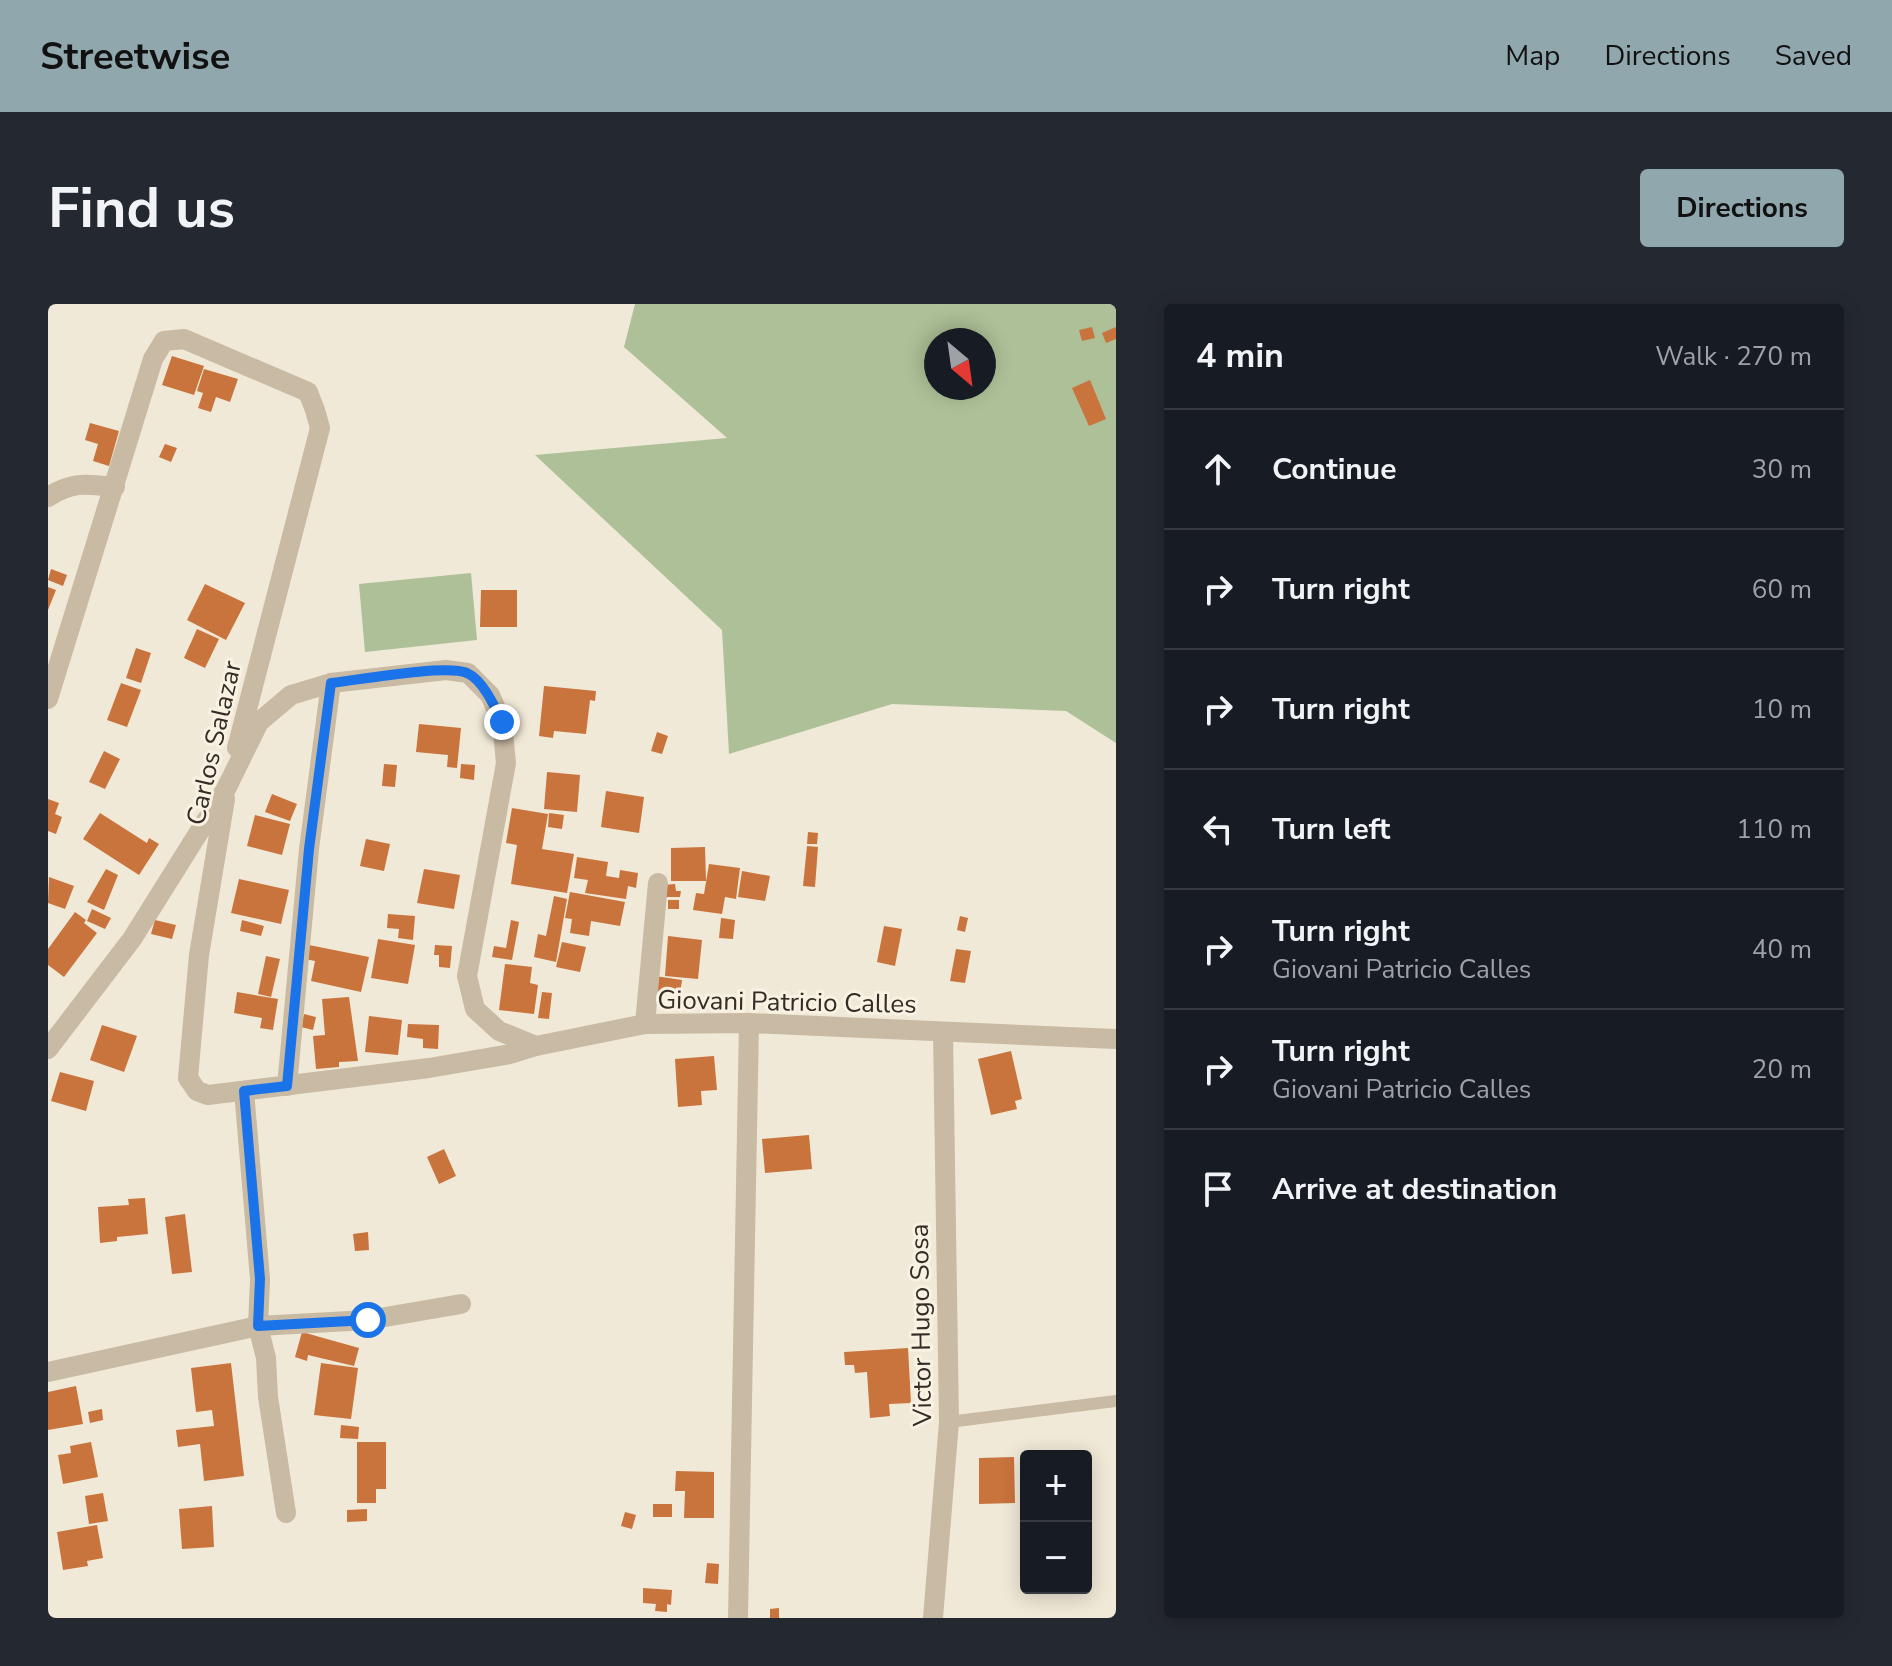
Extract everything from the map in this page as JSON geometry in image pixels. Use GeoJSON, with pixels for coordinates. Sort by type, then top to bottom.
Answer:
{"type":"FeatureCollection","features":[{"type":"Feature","properties":{"kind":"street","name":"Carlos Salazar"},"geometry":{"type":"LineString","coordinates":[[115,487],[153,359],[164,341],[184,339],[308,392],[320,428],[226,789],[199,955],[188,1078],[197,1091]]}},
{"type":"Feature","properties":{"kind":"street"},"geometry":{"type":"LineString","coordinates":[[48,497],[72,485],[115,487],[48,699]]}},
{"type":"Feature","properties":{"kind":"street"},"geometry":{"type":"LineString","coordinates":[[48,1049],[132,939],[226,789],[259,722],[291,695],[331,683],[446,670],[468,673],[490,695],[502,722],[506,763],[467,976],[475,1009],[499,1031],[536,1046]]}},
{"type":"Feature","properties":{"kind":"street"},"geometry":{"type":"LineString","coordinates":[[287,1086],[309,849],[331,683]]}},
{"type":"Feature","properties":{"kind":"street"},"geometry":{"type":"LineString","coordinates":[[645,1024],[658,883]]}},
{"type":"Feature","properties":{"kind":"street"},"geometry":{"type":"LineString","coordinates":[[738,1618],[749,1023]]}},
{"type":"Feature","properties":{"kind":"street","name":"Giovani Patricio Calles"},"geometry":{"type":"LineString","coordinates":[[197,1091],[208,1095],[429,1068],[510,1054],[645,1024],[749,1023],[1116,1039]]}},
{"type":"Feature","properties":{"kind":"street","name":"Victor Hugo Sosa"},"geometry":{"type":"LineString","coordinates":[[933,1618],[949,1422],[943,1032]]}},
{"type":"Feature","properties":{"kind":"street"},"geometry":{"type":"LineString","coordinates":[[244,1091],[260,1279],[258,1326],[266,1358],[268,1397],[286,1513]]}},
{"type":"Feature","properties":{"kind":"street"},"geometry":{"type":"LineString","coordinates":[[48,1372],[258,1326],[368,1320],[461,1304]]}},
{"type":"Feature","properties":{"kind":"lane"},"geometry":{"type":"LineString","coordinates":[[949,1422],[1116,1401]]}},
{"type":"Feature","properties":{"kind":"green space"},"geometry":{"type":"Polygon","coordinates":[[[635,304],[1116,304],[1116,743],[1066,711],[892,704],[729,754],[722,630],[535,455],[727,438],[624,347],[635,304]]]}},
{"type":"Feature","properties":{"kind":"green space"},"geometry":{"type":"Polygon","coordinates":[[[471,573],[477,640],[365,652],[359,584],[471,573]]]}},
{"type":"Feature","properties":{"kind":"building"},"geometry":{"type":"Polygon","coordinates":[[[1092,327],[1095,338],[1082,341],[1079,330],[1092,327]]]}},
{"type":"Feature","properties":{"kind":"building"},"geometry":{"type":"Polygon","coordinates":[[[1116,327],[1116,339],[1106,343],[1102,333],[1116,327]]]}},
{"type":"Feature","properties":{"kind":"building"},"geometry":{"type":"Polygon","coordinates":[[[172,356],[204,366],[194,395],[162,385],[172,356]]]}},
{"type":"Feature","properties":{"kind":"building"},"geometry":{"type":"Polygon","coordinates":[[[204,369],[238,379],[230,402],[216,397],[211,412],[198,408],[203,393],[197,391],[204,369]]]}},
{"type":"Feature","properties":{"kind":"building"},"geometry":{"type":"Polygon","coordinates":[[[1090,380],[1106,419],[1089,426],[1072,388],[1090,380]]]}},
{"type":"Feature","properties":{"kind":"building"},"geometry":{"type":"Polygon","coordinates":[[[90,423],[119,431],[109,466],[93,461],[98,444],[85,440],[90,423]]]}},
{"type":"Feature","properties":{"kind":"building"},"geometry":{"type":"Polygon","coordinates":[[[165,444],[177,448],[171,462],[159,457],[165,444]]]}},
{"type":"Feature","properties":{"kind":"building"},"geometry":{"type":"Polygon","coordinates":[[[51,569],[67,575],[63,586],[48,580],[51,569]]]}},
{"type":"Feature","properties":{"kind":"building"},"geometry":{"type":"Polygon","coordinates":[[[205,584],[245,603],[226,640],[187,620],[205,584]]]}},
{"type":"Feature","properties":{"kind":"building"},"geometry":{"type":"Polygon","coordinates":[[[48,587],[56,590],[48,610],[48,587]]]}},
{"type":"Feature","properties":{"kind":"building"},"geometry":{"type":"Polygon","coordinates":[[[481,590],[517,590],[517,627],[480,627],[481,590]]]}},
{"type":"Feature","properties":{"kind":"building"},"geometry":{"type":"Polygon","coordinates":[[[197,629],[219,639],[205,668],[184,658],[197,629]]]}},
{"type":"Feature","properties":{"kind":"building"},"geometry":{"type":"Polygon","coordinates":[[[136,648],[151,653],[141,683],[126,678],[136,648]]]}},
{"type":"Feature","properties":{"kind":"building"},"geometry":{"type":"Polygon","coordinates":[[[121,683],[141,690],[127,727],[107,720],[121,683]]]}},
{"type":"Feature","properties":{"kind":"building"},"geometry":{"type":"Polygon","coordinates":[[[544,686],[596,691],[595,701],[590,700],[586,734],[554,731],[553,738],[539,736],[544,686]]]}},
{"type":"Feature","properties":{"kind":"building"},"geometry":{"type":"Polygon","coordinates":[[[419,724],[461,728],[457,768],[447,767],[448,755],[416,752],[419,724]]]}},
{"type":"Feature","properties":{"kind":"building"},"geometry":{"type":"Polygon","coordinates":[[[657,732],[668,736],[662,754],[651,751],[657,732]]]}},
{"type":"Feature","properties":{"kind":"building"},"geometry":{"type":"Polygon","coordinates":[[[104,751],[120,759],[105,789],[89,782],[104,751]]]}},
{"type":"Feature","properties":{"kind":"building"},"geometry":{"type":"Polygon","coordinates":[[[384,764],[397,765],[395,787],[382,786],[384,764]]]}},
{"type":"Feature","properties":{"kind":"building"},"geometry":{"type":"Polygon","coordinates":[[[461,764],[475,765],[474,780],[460,778],[461,764]]]}},
{"type":"Feature","properties":{"kind":"building"},"geometry":{"type":"Polygon","coordinates":[[[547,772],[580,775],[577,812],[544,809],[547,772]]]}},
{"type":"Feature","properties":{"kind":"building"},"geometry":{"type":"Polygon","coordinates":[[[606,791],[644,797],[639,833],[601,827],[606,791]]]}},
{"type":"Feature","properties":{"kind":"building"},"geometry":{"type":"Polygon","coordinates":[[[272,794],[297,804],[290,821],[265,812],[272,794]]]}},
{"type":"Feature","properties":{"kind":"building"},"geometry":{"type":"Polygon","coordinates":[[[48,799],[59,803],[55,814],[62,817],[56,834],[48,831],[48,799]]]}},
{"type":"Feature","properties":{"kind":"building"},"geometry":{"type":"Polygon","coordinates":[[[512,808],[548,814],[542,849],[574,854],[567,893],[511,884],[517,845],[506,843],[512,808]]]}},
{"type":"Feature","properties":{"kind":"building"},"geometry":{"type":"Polygon","coordinates":[[[100,813],[147,843],[149,838],[159,844],[139,875],[83,839],[100,813]]]}},
{"type":"Feature","properties":{"kind":"building"},"geometry":{"type":"Polygon","coordinates":[[[549,813],[564,815],[562,829],[548,827],[549,813]]]}},
{"type":"Feature","properties":{"kind":"building"},"geometry":{"type":"Polygon","coordinates":[[[255,815],[290,824],[282,855],[247,846],[255,815]]]}},
{"type":"Feature","properties":{"kind":"building"},"geometry":{"type":"Polygon","coordinates":[[[808,832],[818,833],[817,844],[807,844],[808,832]]]}},
{"type":"Feature","properties":{"kind":"building"},"geometry":{"type":"Polygon","coordinates":[[[366,839],[390,844],[384,871],[360,866],[366,839]]]}},
{"type":"Feature","properties":{"kind":"building"},"geometry":{"type":"Polygon","coordinates":[[[807,846],[818,847],[815,887],[803,886],[807,846]]]}},
{"type":"Feature","properties":{"kind":"building"},"geometry":{"type":"Polygon","coordinates":[[[705,847],[706,881],[671,881],[671,848],[705,847]]]}},
{"type":"Feature","properties":{"kind":"building"},"geometry":{"type":"Polygon","coordinates":[[[577,857],[608,862],[606,876],[619,878],[620,870],[638,873],[636,888],[628,886],[626,899],[585,893],[588,880],[574,878],[577,857]]]}},
{"type":"Feature","properties":{"kind":"building"},"geometry":{"type":"Polygon","coordinates":[[[709,864],[740,868],[736,899],[725,897],[722,914],[693,910],[696,893],[704,894],[709,864]]]}},
{"type":"Feature","properties":{"kind":"building"},"geometry":{"type":"Polygon","coordinates":[[[106,869],[118,875],[104,910],[87,902],[106,869]]]}},
{"type":"Feature","properties":{"kind":"building"},"geometry":{"type":"Polygon","coordinates":[[[424,869],[460,875],[454,909],[417,903],[424,869]]]}},
{"type":"Feature","properties":{"kind":"building"},"geometry":{"type":"Polygon","coordinates":[[[742,871],[770,876],[765,901],[738,897],[742,871]]]}},
{"type":"Feature","properties":{"kind":"building"},"geometry":{"type":"Polygon","coordinates":[[[49,877],[74,886],[65,909],[48,903],[49,877]]]}},
{"type":"Feature","properties":{"kind":"building"},"geometry":{"type":"Polygon","coordinates":[[[239,879],[289,890],[281,924],[231,913],[239,879]]]}},
{"type":"Feature","properties":{"kind":"building"},"geometry":{"type":"Polygon","coordinates":[[[675,884],[676,891],[681,891],[680,897],[663,897],[663,885],[675,884]]]}},
{"type":"Feature","properties":{"kind":"building"},"geometry":{"type":"Polygon","coordinates":[[[570,892],[625,902],[620,926],[591,921],[589,936],[570,933],[572,919],[565,918],[570,892]]]}},
{"type":"Feature","properties":{"kind":"building"},"geometry":{"type":"Polygon","coordinates":[[[554,896],[567,899],[556,962],[534,957],[538,934],[546,936],[554,896]]]}},
{"type":"Feature","properties":{"kind":"building"},"geometry":{"type":"Polygon","coordinates":[[[668,900],[679,900],[679,909],[668,909],[668,900]]]}},
{"type":"Feature","properties":{"kind":"building"},"geometry":{"type":"Polygon","coordinates":[[[92,909],[111,918],[105,929],[87,921],[92,909]]]}},
{"type":"Feature","properties":{"kind":"building"},"geometry":{"type":"Polygon","coordinates":[[[75,912],[97,933],[64,977],[48,965],[48,949],[75,912]]]}},
{"type":"Feature","properties":{"kind":"building"},"geometry":{"type":"Polygon","coordinates":[[[388,914],[415,916],[413,940],[398,938],[399,929],[387,928],[388,914]]]}},
{"type":"Feature","properties":{"kind":"building"},"geometry":{"type":"Polygon","coordinates":[[[960,916],[968,918],[965,932],[957,930],[960,916]]]}},
{"type":"Feature","properties":{"kind":"building"},"geometry":{"type":"Polygon","coordinates":[[[721,918],[735,920],[733,939],[719,938],[721,918]]]}},
{"type":"Feature","properties":{"kind":"building"},"geometry":{"type":"Polygon","coordinates":[[[155,920],[176,925],[172,939],[151,934],[155,920]]]}},
{"type":"Feature","properties":{"kind":"building"},"geometry":{"type":"Polygon","coordinates":[[[242,920],[264,926],[261,936],[240,931],[242,920]]]}},
{"type":"Feature","properties":{"kind":"building"},"geometry":{"type":"Polygon","coordinates":[[[511,920],[519,922],[512,960],[492,957],[494,946],[506,948],[511,920]]]}},
{"type":"Feature","properties":{"kind":"building"},"geometry":{"type":"Polygon","coordinates":[[[884,926],[902,929],[895,966],[877,962],[884,926]]]}},
{"type":"Feature","properties":{"kind":"building"},"geometry":{"type":"Polygon","coordinates":[[[668,936],[702,940],[698,979],[665,976],[668,936]]]}},
{"type":"Feature","properties":{"kind":"building"},"geometry":{"type":"Polygon","coordinates":[[[378,939],[415,945],[408,984],[371,978],[378,939]]]}},
{"type":"Feature","properties":{"kind":"building"},"geometry":{"type":"Polygon","coordinates":[[[562,942],[586,947],[580,972],[556,967],[562,942]]]}},
{"type":"Feature","properties":{"kind":"building"},"geometry":{"type":"Polygon","coordinates":[[[309,945],[369,957],[361,992],[311,981],[315,961],[305,959],[309,945]]]}},
{"type":"Feature","properties":{"kind":"building"},"geometry":{"type":"Polygon","coordinates":[[[435,945],[452,946],[450,968],[439,967],[439,955],[434,955],[435,945]]]}},
{"type":"Feature","properties":{"kind":"building"},"geometry":{"type":"Polygon","coordinates":[[[956,949],[971,951],[965,983],[950,981],[956,949]]]}},
{"type":"Feature","properties":{"kind":"building"},"geometry":{"type":"Polygon","coordinates":[[[266,956],[280,959],[271,997],[258,994],[266,956]]]}},
{"type":"Feature","properties":{"kind":"building"},"geometry":{"type":"Polygon","coordinates":[[[505,964],[532,967],[530,983],[538,985],[534,1014],[499,1010],[505,964]]]}},
{"type":"Feature","properties":{"kind":"building"},"geometry":{"type":"Polygon","coordinates":[[[655,976],[682,980],[680,995],[653,991],[655,976]]]}},
{"type":"Feature","properties":{"kind":"building"},"geometry":{"type":"Polygon","coordinates":[[[237,992],[278,999],[273,1030],[260,1028],[262,1018],[234,1013],[237,992]]]}},
{"type":"Feature","properties":{"kind":"building"},"geometry":{"type":"Polygon","coordinates":[[[542,992],[552,993],[549,1019],[538,1018],[542,992]]]}},
{"type":"Feature","properties":{"kind":"building"},"geometry":{"type":"Polygon","coordinates":[[[349,997],[358,1061],[339,1062],[339,1067],[316,1069],[313,1036],[325,1035],[322,999],[349,997]]]}},
{"type":"Feature","properties":{"kind":"building"},"geometry":{"type":"Polygon","coordinates":[[[304,1014],[316,1017],[313,1030],[301,1027],[304,1014]]]}},
{"type":"Feature","properties":{"kind":"building"},"geometry":{"type":"Polygon","coordinates":[[[369,1016],[402,1020],[398,1055],[365,1052],[369,1016]]]}},
{"type":"Feature","properties":{"kind":"building"},"geometry":{"type":"Polygon","coordinates":[[[408,1024],[439,1025],[438,1049],[423,1048],[423,1039],[407,1037],[408,1024]]]}},
{"type":"Feature","properties":{"kind":"building"},"geometry":{"type":"Polygon","coordinates":[[[102,1025],[137,1036],[124,1072],[90,1060],[102,1025]]]}},
{"type":"Feature","properties":{"kind":"building"},"geometry":{"type":"Polygon","coordinates":[[[1011,1051],[1022,1099],[1015,1101],[1017,1109],[991,1115],[978,1059],[1011,1051]]]}},
{"type":"Feature","properties":{"kind":"building"},"geometry":{"type":"Polygon","coordinates":[[[714,1056],[717,1090],[701,1091],[702,1105],[678,1107],[675,1059],[714,1056]]]}},
{"type":"Feature","properties":{"kind":"building"},"geometry":{"type":"Polygon","coordinates":[[[60,1072],[94,1081],[86,1111],[51,1101],[60,1072]]]}},
{"type":"Feature","properties":{"kind":"building"},"geometry":{"type":"Polygon","coordinates":[[[809,1135],[812,1169],[765,1173],[762,1139],[809,1135]]]}},
{"type":"Feature","properties":{"kind":"building"},"geometry":{"type":"Polygon","coordinates":[[[444,1149],[456,1176],[439,1184],[427,1157],[444,1149]]]}},
{"type":"Feature","properties":{"kind":"building"},"geometry":{"type":"Polygon","coordinates":[[[145,1198],[148,1234],[117,1237],[117,1241],[100,1243],[98,1207],[129,1205],[128,1199],[145,1198]]]}},
{"type":"Feature","properties":{"kind":"building"},"geometry":{"type":"Polygon","coordinates":[[[185,1214],[192,1272],[172,1274],[165,1217],[185,1214]]]}},
{"type":"Feature","properties":{"kind":"building"},"geometry":{"type":"Polygon","coordinates":[[[368,1232],[369,1250],[355,1251],[353,1234],[368,1232]]]}},
{"type":"Feature","properties":{"kind":"building"},"geometry":{"type":"Polygon","coordinates":[[[302,1332],[359,1348],[354,1366],[308,1355],[307,1361],[295,1357],[302,1332]]]}},
{"type":"Feature","properties":{"kind":"building"},"geometry":{"type":"Polygon","coordinates":[[[908,1348],[911,1403],[889,1404],[890,1416],[870,1418],[867,1372],[855,1373],[854,1365],[845,1365],[844,1352],[908,1348]]]}},
{"type":"Feature","properties":{"kind":"building"},"geometry":{"type":"Polygon","coordinates":[[[231,1363],[244,1476],[204,1481],[200,1444],[178,1447],[176,1430],[214,1426],[212,1410],[196,1412],[191,1368],[231,1363]]]}},
{"type":"Feature","properties":{"kind":"building"},"geometry":{"type":"Polygon","coordinates":[[[321,1363],[358,1368],[351,1419],[314,1415],[321,1363]]]}},
{"type":"Feature","properties":{"kind":"building"},"geometry":{"type":"Polygon","coordinates":[[[76,1386],[83,1424],[48,1430],[48,1392],[76,1386]]]}},
{"type":"Feature","properties":{"kind":"building"},"geometry":{"type":"Polygon","coordinates":[[[102,1409],[103,1420],[90,1423],[88,1412],[102,1409]]]}},
{"type":"Feature","properties":{"kind":"building"},"geometry":{"type":"Polygon","coordinates":[[[341,1425],[359,1427],[358,1439],[340,1438],[341,1425]]]}},
{"type":"Feature","properties":{"kind":"building"},"geometry":{"type":"Polygon","coordinates":[[[91,1442],[98,1477],[63,1484],[58,1455],[71,1453],[70,1446],[91,1442]]]}},
{"type":"Feature","properties":{"kind":"building"},"geometry":{"type":"Polygon","coordinates":[[[357,1442],[386,1442],[386,1489],[376,1489],[376,1503],[357,1503],[357,1442]]]}},
{"type":"Feature","properties":{"kind":"building"},"geometry":{"type":"Polygon","coordinates":[[[1014,1457],[1015,1503],[979,1504],[979,1458],[1014,1457]]]}},
{"type":"Feature","properties":{"kind":"building"},"geometry":{"type":"Polygon","coordinates":[[[676,1471],[714,1472],[714,1518],[684,1518],[685,1491],[675,1491],[676,1471]]]}},
{"type":"Feature","properties":{"kind":"building"},"geometry":{"type":"Polygon","coordinates":[[[103,1493],[108,1521],[89,1524],[85,1496],[103,1493]]]}},
{"type":"Feature","properties":{"kind":"building"},"geometry":{"type":"Polygon","coordinates":[[[653,1504],[672,1504],[672,1517],[653,1517],[653,1504]]]}},
{"type":"Feature","properties":{"kind":"building"},"geometry":{"type":"Polygon","coordinates":[[[212,1506],[214,1547],[182,1549],[179,1509],[212,1506]]]}},
{"type":"Feature","properties":{"kind":"building"},"geometry":{"type":"Polygon","coordinates":[[[367,1509],[367,1521],[347,1522],[347,1510],[367,1509]]]}},
{"type":"Feature","properties":{"kind":"building"},"geometry":{"type":"Polygon","coordinates":[[[625,1512],[636,1515],[632,1529],[621,1526],[625,1512]]]}},
{"type":"Feature","properties":{"kind":"building"},"geometry":{"type":"Polygon","coordinates":[[[97,1525],[103,1558],[87,1561],[88,1566],[63,1570],[57,1532],[97,1525]]]}},
{"type":"Feature","properties":{"kind":"building"},"geometry":{"type":"Polygon","coordinates":[[[707,1563],[719,1564],[718,1584],[705,1583],[707,1563]]]}},
{"type":"Feature","properties":{"kind":"building"},"geometry":{"type":"Polygon","coordinates":[[[643,1588],[672,1590],[667,1612],[655,1611],[656,1604],[643,1603],[643,1588]]]}},
{"type":"Feature","properties":{"kind":"building"},"geometry":{"type":"Polygon","coordinates":[[[779,1608],[779,1618],[770,1618],[770,1609],[779,1608]]]}},
{"type":"Feature","properties":{"kind":"route"},"geometry":{"type":"LineString","coordinates":[[368,1320],[258,1326],[260,1279],[244,1091],[287,1086],[309,849],[331,683],[446,670],[468,673],[490,695],[502,722]]}}]}
